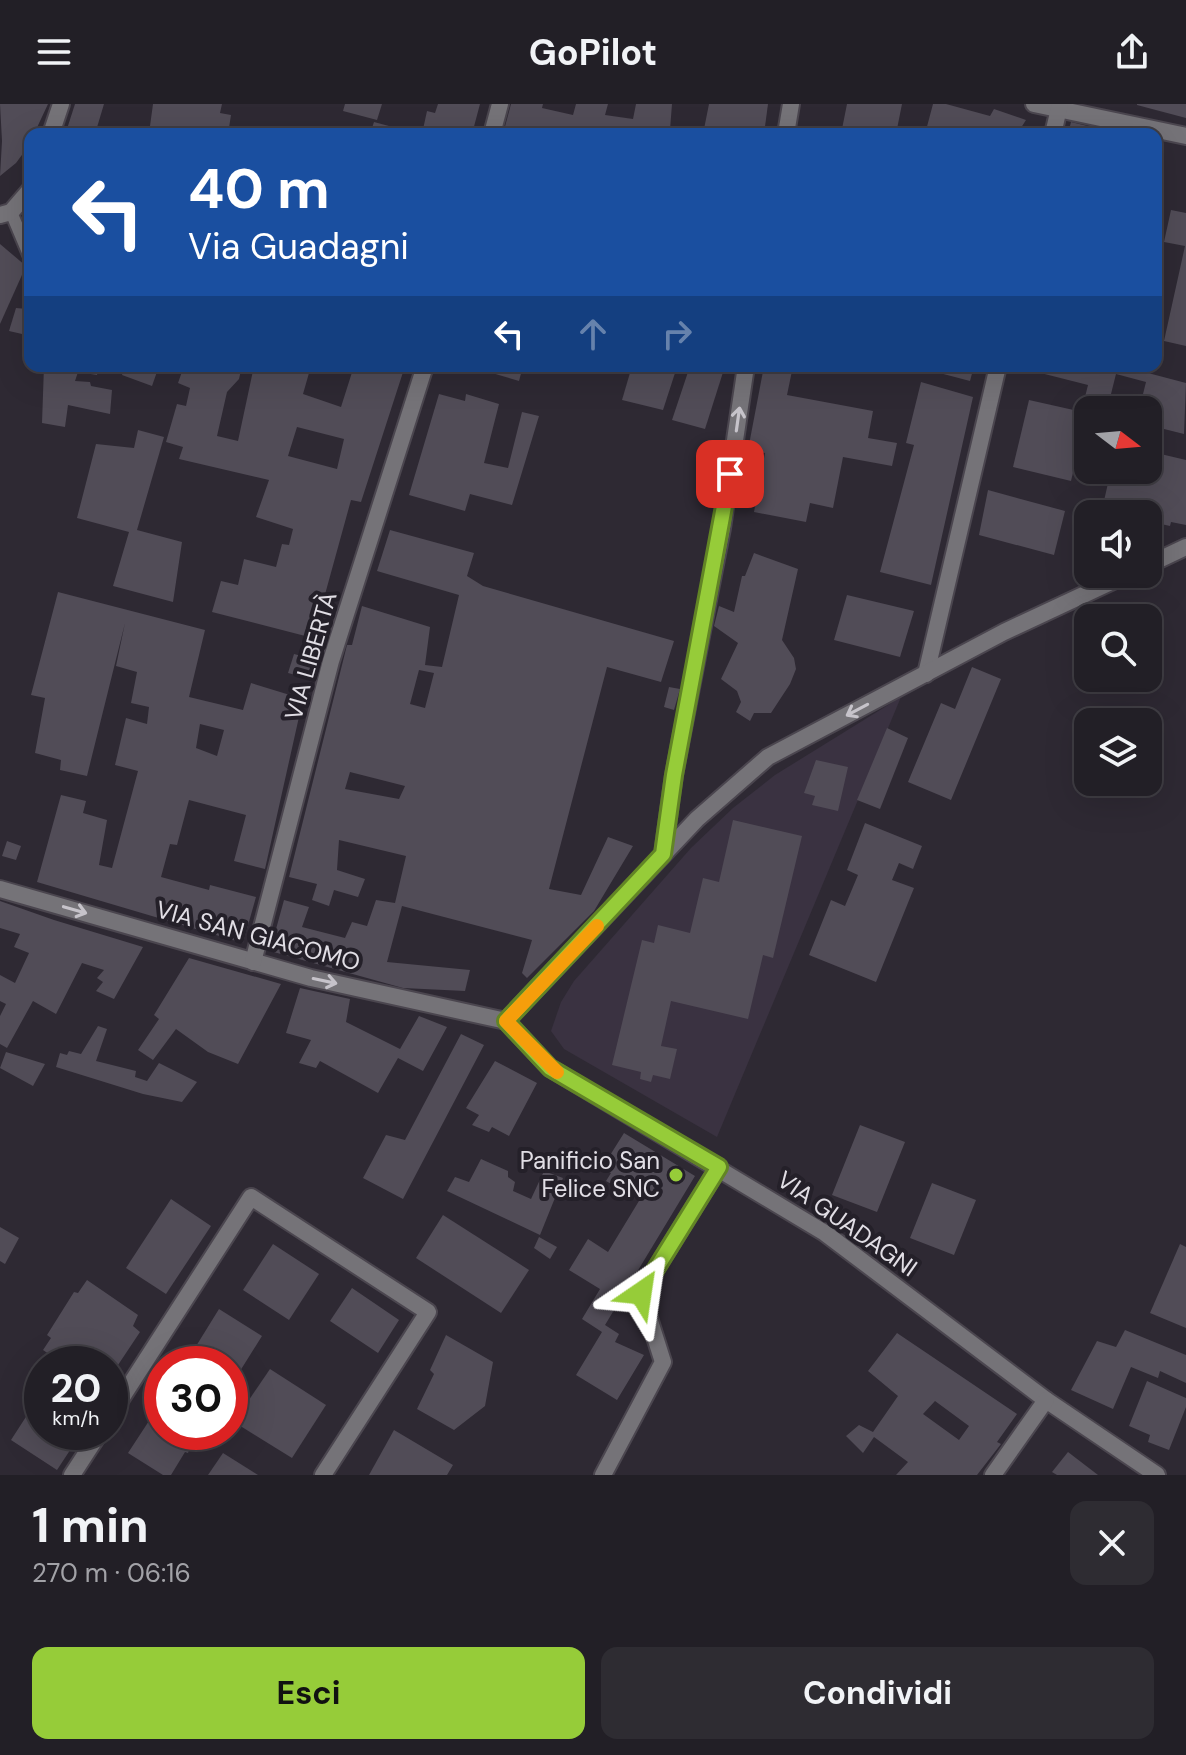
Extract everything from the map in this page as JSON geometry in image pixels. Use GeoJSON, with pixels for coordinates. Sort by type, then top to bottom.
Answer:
{"type":"FeatureCollection","features":[{"type":"Feature","properties":{"kind":"street"},"geometry":{"type":"LineString","coordinates":[[53,128],[61,104]]}},
{"type":"Feature","properties":{"kind":"street"},"geometry":{"type":"LineString","coordinates":[[494,128],[500,104]]}},
{"type":"Feature","properties":{"kind":"street"},"geometry":{"type":"LineString","coordinates":[[787,128],[791,104]]}},
{"type":"Feature","properties":{"kind":"street"},"geometry":{"type":"LineString","coordinates":[[1034,104],[1151,128]]}},
{"type":"Feature","properties":{"kind":"street"},"geometry":{"type":"LineString","coordinates":[[1054,128],[1059,107]]}},
{"type":"Feature","properties":{"kind":"street"},"geometry":{"type":"LineString","coordinates":[[1162,131],[1186,136]]}},
{"type":"Feature","properties":{"kind":"street"},"geometry":{"type":"LineString","coordinates":[[5,214],[24,196]]}},
{"type":"Feature","properties":{"kind":"street","name":"VIA LIBERTÀ"},"geometry":{"type":"LineString","coordinates":[[253,962],[331,661],[423,372]]}},
{"type":"Feature","properties":{"kind":"street"},"geometry":{"type":"LineString","coordinates":[[663,854],[674,775],[722,528],[745,372]]}},
{"type":"Feature","properties":{"kind":"street"},"geometry":{"type":"LineString","coordinates":[[926,674],[997,372]]}},
{"type":"Feature","properties":{"kind":"street"},"geometry":{"type":"LineString","coordinates":[[1162,558],[1186,547]]}},
{"type":"Feature","properties":{"kind":"street"},"geometry":{"type":"LineString","coordinates":[[506,1021],[697,819],[768,757],[1004,632],[1098,588]]}},
{"type":"Feature","properties":{"kind":"street","name":"VIA SAN GIACOMO"},"geometry":{"type":"LineString","coordinates":[[0,889],[311,978],[506,1021]]}},
{"type":"Feature","properties":{"kind":"street","name":"VIA GUADAGNI"},"geometry":{"type":"LineString","coordinates":[[506,1021],[550,1068],[825,1233],[1046,1400],[1157,1475]]}},
{"type":"Feature","properties":{"kind":"street"},"geometry":{"type":"LineString","coordinates":[[603,1475],[663,1362],[641,1293],[719,1167]]}},
{"type":"Feature","properties":{"kind":"street"},"geometry":{"type":"LineString","coordinates":[[128,1388],[251,1197],[428,1312],[323,1475]]}},
{"type":"Feature","properties":{"kind":"street"},"geometry":{"type":"LineString","coordinates":[[993,1475],[1046,1400]]}},
{"type":"Feature","properties":{"kind":"street"},"geometry":{"type":"LineString","coordinates":[[72,1475],[88,1450]]}},
{"type":"Feature","properties":{"kind":"lane"},"geometry":{"type":"LineString","coordinates":[[5,214],[24,247]]}},
{"type":"Feature","properties":{"kind":"shaded area"},"geometry":{"type":"Polygon","coordinates":[[[901,697],[717,1137],[564,1049],[551,1031],[561,1002],[574,981],[691,848],[733,808],[775,775],[901,697]]]}},
{"type":"Feature","properties":{"kind":"building"},"geometry":{"type":"Polygon","coordinates":[[[0,104],[48,104],[37,128],[24,128],[24,152],[0,176],[0,104]]]}},
{"type":"Feature","properties":{"kind":"building"},"geometry":{"type":"Polygon","coordinates":[[[75,104],[104,104],[97,128],[67,128],[75,104]]]}},
{"type":"Feature","properties":{"kind":"building"},"geometry":{"type":"Polygon","coordinates":[[[153,104],[222,104],[220,113],[231,115],[229,128],[150,126],[153,104]]]}},
{"type":"Feature","properties":{"kind":"building"},"geometry":{"type":"Polygon","coordinates":[[[345,104],[382,104],[377,120],[343,111],[345,104]]]}},
{"type":"Feature","properties":{"kind":"building"},"geometry":{"type":"Polygon","coordinates":[[[438,104],[480,104],[474,128],[423,128],[427,111],[435,113],[438,104]]]}},
{"type":"Feature","properties":{"kind":"building"},"geometry":{"type":"Polygon","coordinates":[[[511,104],[543,104],[542,108],[573,115],[576,104],[608,104],[605,115],[633,119],[636,104],[672,104],[670,128],[505,128],[511,104]]]}},
{"type":"Feature","properties":{"kind":"building"},"geometry":{"type":"Polygon","coordinates":[[[709,104],[768,104],[765,128],[704,128],[709,104]]]}},
{"type":"Feature","properties":{"kind":"building"},"geometry":{"type":"Polygon","coordinates":[[[847,104],[902,104],[897,128],[842,128],[847,104]]]}},
{"type":"Feature","properties":{"kind":"building"},"geometry":{"type":"Polygon","coordinates":[[[933,104],[946,104],[990,116],[994,109],[1026,120],[1021,128],[927,128],[933,104]]]}},
{"type":"Feature","properties":{"kind":"building"},"geometry":{"type":"Polygon","coordinates":[[[1186,104],[1186,118],[1137,105],[1186,104]]]}},
{"type":"Feature","properties":{"kind":"building"},"geometry":{"type":"Polygon","coordinates":[[[374,122],[396,128],[372,128],[374,122]]]}},
{"type":"Feature","properties":{"kind":"building"},"geometry":{"type":"Polygon","coordinates":[[[1071,122],[1096,128],[1070,128],[1071,122]]]}},
{"type":"Feature","properties":{"kind":"building"},"geometry":{"type":"Polygon","coordinates":[[[1171,210],[1186,213],[1186,346],[1164,341],[1185,246],[1164,242],[1171,210]]]}},
{"type":"Feature","properties":{"kind":"building"},"geometry":{"type":"Polygon","coordinates":[[[0,244],[24,264],[24,270],[0,324],[0,244]]]}},
{"type":"Feature","properties":{"kind":"building"},"geometry":{"type":"Polygon","coordinates":[[[16,308],[24,309],[22,334],[9,331],[16,308]]]}},
{"type":"Feature","properties":{"kind":"building"},"geometry":{"type":"Polygon","coordinates":[[[44,372],[78,372],[75,381],[90,382],[91,386],[112,390],[110,414],[68,405],[65,427],[42,423],[44,372]]]}},
{"type":"Feature","properties":{"kind":"building"},"geometry":{"type":"Polygon","coordinates":[[[123,372],[157,372],[152,386],[122,375],[123,372]]]}},
{"type":"Feature","properties":{"kind":"building"},"geometry":{"type":"Polygon","coordinates":[[[182,372],[241,372],[239,379],[227,392],[217,436],[238,441],[253,372],[309,372],[303,394],[341,407],[352,372],[403,372],[361,502],[351,500],[313,638],[212,612],[221,581],[238,585],[244,559],[276,567],[282,544],[289,545],[293,529],[256,517],[269,480],[179,459],[183,447],[166,442],[177,404],[186,406],[190,388],[178,383],[182,372]],[[297,427],[288,456],[337,469],[344,439],[297,427]]]}},
{"type":"Feature","properties":{"kind":"building"},"geometry":{"type":"Polygon","coordinates":[[[488,372],[521,372],[519,381],[488,372]]]}},
{"type":"Feature","properties":{"kind":"building"},"geometry":{"type":"Polygon","coordinates":[[[630,372],[675,373],[663,410],[622,400],[630,372]]]}},
{"type":"Feature","properties":{"kind":"building"},"geometry":{"type":"Polygon","coordinates":[[[688,372],[723,372],[705,429],[672,420],[688,372]]]}},
{"type":"Feature","properties":{"kind":"building"},"geometry":{"type":"Polygon","coordinates":[[[763,372],[792,372],[787,395],[873,411],[868,438],[897,443],[892,466],[843,457],[833,508],[810,503],[806,522],[754,512],[765,453],[748,450],[763,372]]]}},
{"type":"Feature","properties":{"kind":"building"},"geometry":{"type":"Polygon","coordinates":[[[936,372],[972,372],[970,381],[936,372]]]}},
{"type":"Feature","properties":{"kind":"building"},"geometry":{"type":"Polygon","coordinates":[[[1037,372],[1148,372],[1186,383],[1184,434],[1162,428],[1162,396],[1142,396],[1146,382],[1116,374],[1110,396],[1085,396],[1088,385],[1037,372]]]}},
{"type":"Feature","properties":{"kind":"building"},"geometry":{"type":"Polygon","coordinates":[[[921,382],[973,397],[931,585],[880,572],[914,445],[906,443],[921,382]]]}},
{"type":"Feature","properties":{"kind":"building"},"geometry":{"type":"Polygon","coordinates":[[[439,394],[465,401],[466,394],[499,404],[484,463],[508,468],[522,412],[539,416],[512,505],[470,494],[465,511],[409,495],[439,394]]]}},
{"type":"Feature","properties":{"kind":"building"},"geometry":{"type":"Polygon","coordinates":[[[1029,400],[1074,410],[1074,468],[1071,481],[1013,467],[1029,400]]]}},
{"type":"Feature","properties":{"kind":"building"},"geometry":{"type":"Polygon","coordinates":[[[138,430],[164,437],[137,530],[182,542],[173,602],[113,586],[129,532],[77,518],[96,444],[134,448],[138,430]]]}},
{"type":"Feature","properties":{"kind":"building"},"geometry":{"type":"Polygon","coordinates":[[[1162,454],[1186,460],[1186,525],[1171,522],[1170,526],[1162,524],[1162,500],[1104,500],[1108,484],[1162,484],[1162,454]]]}},
{"type":"Feature","properties":{"kind":"building"},"geometry":{"type":"Polygon","coordinates":[[[988,490],[1065,511],[1054,555],[979,535],[988,490]]]}},
{"type":"Feature","properties":{"kind":"building"},"geometry":{"type":"Polygon","coordinates":[[[390,530],[474,553],[467,576],[483,586],[674,641],[661,682],[607,667],[549,889],[581,895],[608,837],[633,846],[594,911],[527,978],[522,973],[532,940],[402,906],[387,962],[470,970],[465,991],[403,988],[270,951],[284,900],[309,907],[302,927],[345,938],[352,922],[367,926],[376,900],[395,903],[406,856],[339,840],[337,870],[365,879],[358,897],[334,890],[329,906],[312,900],[317,884],[289,877],[347,645],[352,645],[362,606],[430,627],[425,665],[442,667],[459,595],[377,571],[390,530]],[[419,670],[410,704],[425,708],[434,673],[419,670]],[[350,772],[345,789],[399,799],[405,786],[350,772]]]}},
{"type":"Feature","properties":{"kind":"building"},"geometry":{"type":"Polygon","coordinates":[[[754,553],[798,569],[782,640],[794,658],[796,669],[771,713],[754,713],[750,721],[736,712],[741,702],[737,691],[721,679],[738,643],[714,626],[719,606],[734,612],[742,576],[745,576],[754,553]]]}},
{"type":"Feature","properties":{"kind":"building"},"geometry":{"type":"Polygon","coordinates":[[[58,592],[205,630],[189,697],[243,710],[251,683],[303,699],[265,869],[234,861],[246,815],[189,800],[177,845],[170,844],[161,877],[209,890],[210,885],[256,897],[243,943],[37,882],[61,795],[86,801],[83,813],[107,820],[99,865],[112,868],[138,771],[115,765],[126,718],[147,724],[149,707],[131,703],[137,672],[116,666],[125,623],[87,776],[60,770],[61,760],[35,753],[45,698],[31,695],[58,592]],[[200,724],[196,748],[217,756],[224,730],[200,724]]]}},
{"type":"Feature","properties":{"kind":"building"},"geometry":{"type":"Polygon","coordinates":[[[847,595],[914,611],[900,657],[834,640],[847,595]]]}},
{"type":"Feature","properties":{"kind":"building"},"geometry":{"type":"Polygon","coordinates":[[[294,654],[313,659],[307,678],[288,673],[294,654]]]}},
{"type":"Feature","properties":{"kind":"building"},"geometry":{"type":"Polygon","coordinates":[[[972,667],[1001,679],[951,800],[908,782],[941,703],[955,709],[972,667]]]}},
{"type":"Feature","properties":{"kind":"building"},"geometry":{"type":"Polygon","coordinates":[[[669,687],[680,689],[674,710],[664,707],[669,687]]]}},
{"type":"Feature","properties":{"kind":"building"},"geometry":{"type":"Polygon","coordinates":[[[887,728],[908,738],[880,809],[857,800],[887,728]]]}},
{"type":"Feature","properties":{"kind":"building"},"geometry":{"type":"Polygon","coordinates":[[[816,760],[848,767],[838,811],[812,805],[815,796],[804,793],[816,760]]]}},
{"type":"Feature","properties":{"kind":"building"},"geometry":{"type":"Polygon","coordinates":[[[733,820],[802,836],[773,958],[763,955],[748,1019],[671,1001],[661,1046],[677,1049],[670,1079],[653,1075],[651,1082],[640,1079],[641,1072],[612,1065],[642,940],[654,943],[658,925],[690,933],[703,878],[719,882],[733,820]]]}},
{"type":"Feature","properties":{"kind":"building"},"geometry":{"type":"Polygon","coordinates":[[[865,823],[922,846],[913,869],[899,863],[892,880],[914,888],[876,982],[809,955],[831,900],[845,906],[858,875],[847,870],[865,823]]]}},
{"type":"Feature","properties":{"kind":"building"},"geometry":{"type":"Polygon","coordinates":[[[7,841],[21,846],[16,860],[2,856],[7,841]]]}},
{"type":"Feature","properties":{"kind":"building"},"geometry":{"type":"Polygon","coordinates":[[[0,901],[143,947],[114,999],[96,991],[103,982],[97,978],[104,970],[82,963],[56,1014],[33,1001],[7,1048],[0,1044],[0,1016],[6,1004],[0,1001],[0,975],[15,983],[29,953],[14,947],[20,934],[0,928],[0,901]]]}},
{"type":"Feature","properties":{"kind":"building"},"geometry":{"type":"Polygon","coordinates":[[[189,958],[281,984],[238,1064],[208,1052],[176,1029],[153,1060],[138,1050],[159,1019],[154,1015],[189,958]]]}},
{"type":"Feature","properties":{"kind":"building"},"geometry":{"type":"Polygon","coordinates":[[[300,988],[350,999],[346,1022],[400,1049],[419,1016],[447,1027],[423,1071],[398,1058],[378,1093],[320,1061],[316,1068],[299,1063],[311,1040],[286,1033],[300,988]]]}},
{"type":"Feature","properties":{"kind":"building"},"geometry":{"type":"Polygon","coordinates":[[[98,1026],[107,1029],[96,1061],[136,1071],[135,1077],[147,1081],[159,1063],[197,1082],[182,1102],[143,1094],[56,1067],[60,1053],[67,1055],[69,1051],[81,1054],[98,1026]]]}},
{"type":"Feature","properties":{"kind":"building"},"geometry":{"type":"Polygon","coordinates":[[[461,1034],[484,1045],[403,1199],[363,1178],[386,1135],[405,1140],[461,1034]]]}},
{"type":"Feature","properties":{"kind":"building"},"geometry":{"type":"Polygon","coordinates":[[[6,1052],[45,1064],[33,1086],[0,1068],[6,1052]]]}},
{"type":"Feature","properties":{"kind":"building"},"geometry":{"type":"Polygon","coordinates":[[[495,1061],[537,1083],[509,1136],[492,1127],[489,1132],[472,1125],[479,1115],[466,1108],[495,1061]]]}},
{"type":"Feature","properties":{"kind":"building"},"geometry":{"type":"Polygon","coordinates":[[[860,1125],[905,1142],[877,1212],[832,1195],[860,1125]]]}},
{"type":"Feature","properties":{"kind":"building"},"geometry":{"type":"Polygon","coordinates":[[[624,1133],[695,1176],[605,1325],[619,1334],[615,1342],[644,1355],[617,1400],[576,1375],[602,1332],[582,1319],[600,1289],[569,1270],[588,1239],[608,1252],[645,1191],[621,1176],[615,1186],[606,1181],[611,1173],[602,1168],[624,1133]]]}},
{"type":"Feature","properties":{"kind":"building"},"geometry":{"type":"Polygon","coordinates":[[[481,1159],[508,1171],[508,1177],[515,1182],[513,1191],[531,1199],[544,1171],[563,1178],[540,1235],[447,1191],[455,1177],[469,1182],[481,1159]]]}},
{"type":"Feature","properties":{"kind":"building"},"geometry":{"type":"Polygon","coordinates":[[[932,1183],[976,1200],[954,1255],[910,1238],[932,1183]]]}},
{"type":"Feature","properties":{"kind":"building"},"geometry":{"type":"Polygon","coordinates":[[[171,1199],[211,1226],[166,1294],[126,1268],[171,1199]]]}},
{"type":"Feature","properties":{"kind":"building"},"geometry":{"type":"Polygon","coordinates":[[[443,1215],[529,1270],[501,1313],[416,1258],[443,1215]]]}},
{"type":"Feature","properties":{"kind":"building"},"geometry":{"type":"Polygon","coordinates":[[[0,1227],[19,1238],[5,1264],[0,1261],[0,1227]]]}},
{"type":"Feature","properties":{"kind":"building"},"geometry":{"type":"Polygon","coordinates":[[[539,1237],[557,1247],[550,1259],[534,1248],[539,1237]]]}},
{"type":"Feature","properties":{"kind":"building"},"geometry":{"type":"Polygon","coordinates":[[[273,1244],[319,1274],[289,1320],[243,1290],[273,1244]]]}},
{"type":"Feature","properties":{"kind":"building"},"geometry":{"type":"Polygon","coordinates":[[[1180,1244],[1186,1247],[1186,1328],[1150,1313],[1180,1244]]]}},
{"type":"Feature","properties":{"kind":"building"},"geometry":{"type":"Polygon","coordinates":[[[87,1280],[138,1315],[133,1326],[140,1332],[128,1350],[128,1346],[46,1346],[51,1338],[47,1335],[74,1292],[78,1293],[87,1280]]]}},
{"type":"Feature","properties":{"kind":"building"},"geometry":{"type":"Polygon","coordinates":[[[352,1288],[399,1320],[378,1353],[330,1321],[352,1288]]]}},
{"type":"Feature","properties":{"kind":"building"},"geometry":{"type":"Polygon","coordinates":[[[219,1309],[262,1336],[248,1358],[248,1346],[196,1346],[219,1309]]]}},
{"type":"Feature","properties":{"kind":"building"},"geometry":{"type":"Polygon","coordinates":[[[1125,1330],[1186,1355],[1186,1383],[1160,1371],[1158,1378],[1131,1367],[1113,1409],[1071,1390],[1097,1341],[1116,1347],[1125,1330]]]}},
{"type":"Feature","properties":{"kind":"building"},"geometry":{"type":"Polygon","coordinates":[[[897,1333],[1017,1414],[997,1442],[1001,1444],[977,1475],[896,1475],[908,1462],[874,1437],[863,1453],[846,1436],[859,1425],[873,1432],[898,1396],[868,1371],[897,1333]],[[935,1401],[923,1414],[959,1440],[969,1426],[935,1401]]]}},
{"type":"Feature","properties":{"kind":"building"},"geometry":{"type":"Polygon","coordinates":[[[446,1335],[493,1362],[485,1406],[454,1430],[417,1409],[434,1374],[430,1370],[446,1335]]]}},
{"type":"Feature","properties":{"kind":"building"},"geometry":{"type":"Polygon","coordinates":[[[270,1369],[326,1405],[292,1458],[248,1431],[248,1401],[270,1369]]]}},
{"type":"Feature","properties":{"kind":"building"},"geometry":{"type":"Polygon","coordinates":[[[1147,1381],[1186,1398],[1186,1407],[1169,1450],[1148,1442],[1150,1435],[1129,1426],[1147,1381]]]}},
{"type":"Feature","properties":{"kind":"building"},"geometry":{"type":"Polygon","coordinates":[[[24,1420],[24,1448],[11,1440],[24,1420]]]}},
{"type":"Feature","properties":{"kind":"building"},"geometry":{"type":"Polygon","coordinates":[[[144,1429],[144,1450],[189,1450],[171,1475],[163,1475],[128,1453],[144,1429]]]}},
{"type":"Feature","properties":{"kind":"building"},"geometry":{"type":"Polygon","coordinates":[[[394,1430],[453,1465],[447,1475],[369,1475],[394,1430]]]}},
{"type":"Feature","properties":{"kind":"building"},"geometry":{"type":"Polygon","coordinates":[[[26,1450],[70,1450],[57,1470],[26,1450]]]}},
{"type":"Feature","properties":{"kind":"building"},"geometry":{"type":"Polygon","coordinates":[[[1068,1452],[1098,1475],[1057,1475],[1052,1472],[1068,1452]]]}},
{"type":"Feature","properties":{"kind":"building"},"geometry":{"type":"Polygon","coordinates":[[[223,1453],[258,1475],[208,1475],[223,1453]]]}},
{"type":"Feature","properties":{"kind":"slow traffic"},"geometry":{"type":"LineString","coordinates":[[557,1072],[506,1021],[597,926]]}},
{"type":"Feature","properties":{"kind":"place","name":"Panificio San Felice SNC"},"geometry":{"type":"Point","coordinates":[676,1175]}},
{"type":"Feature","properties":{"kind":"route"},"geometry":{"type":"LineString","coordinates":[[641,1293],[719,1167],[550,1068],[506,1021],[663,854],[674,775],[730,474]]}}]}
